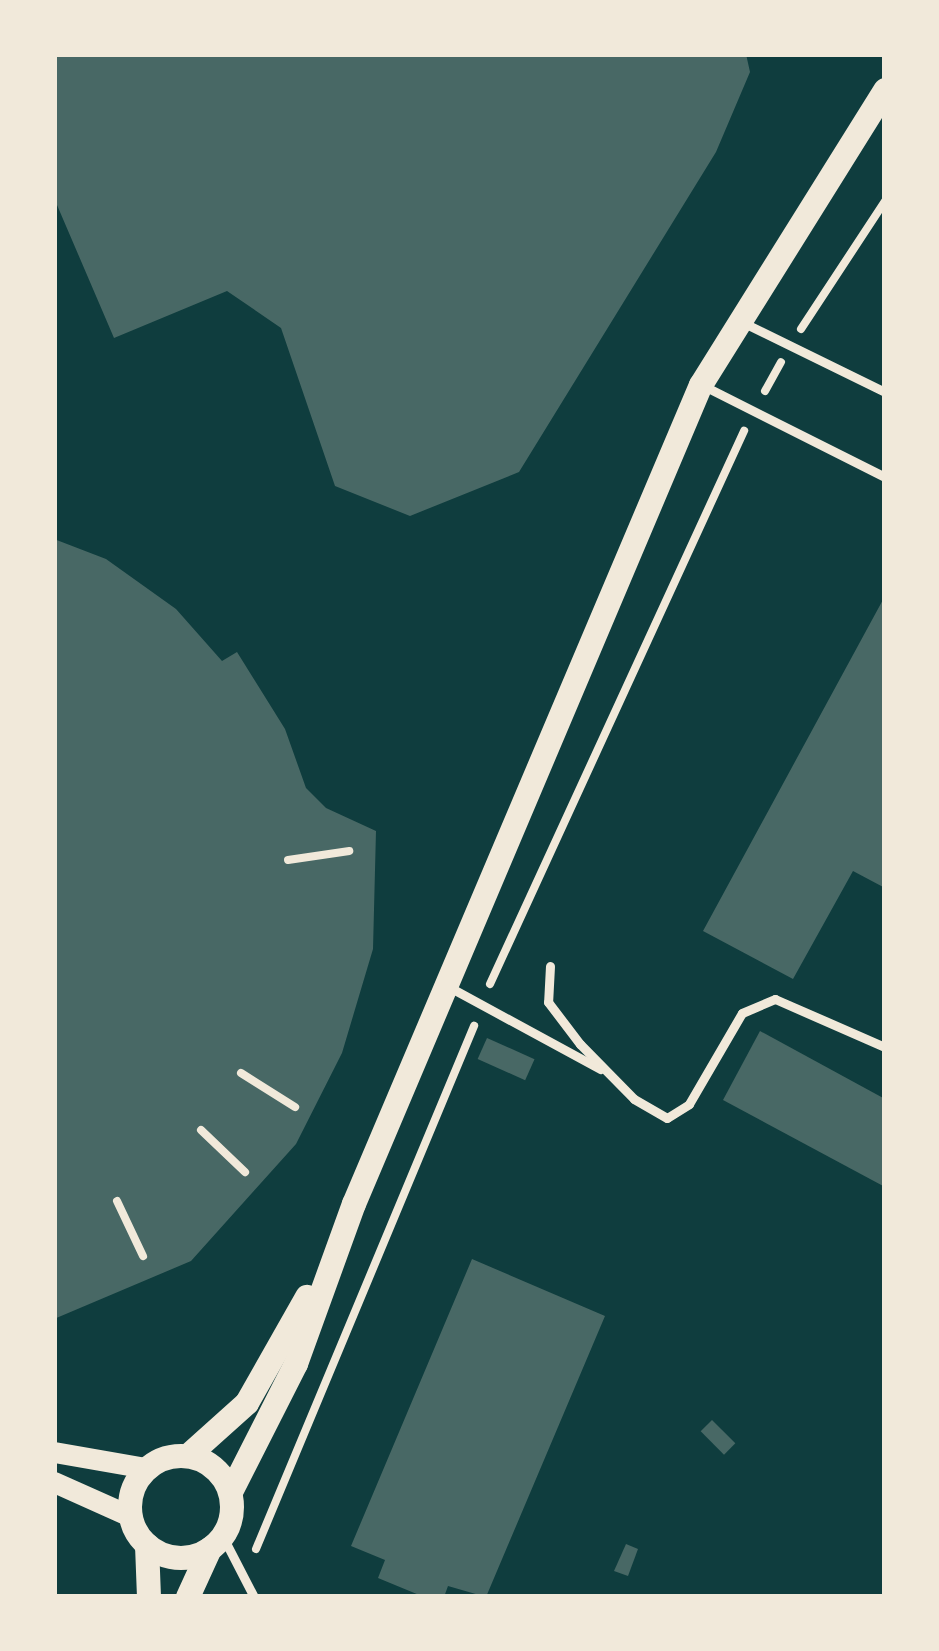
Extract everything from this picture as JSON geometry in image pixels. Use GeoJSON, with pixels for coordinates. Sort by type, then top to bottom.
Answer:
{"type":"FeatureCollection","features":[{"type":"Feature","properties":{"kind":"main road"},"geometry":{"type":"LineString","coordinates":[[188,1597],[216,1543],[231,1492],[296,1364],[354,1204],[701,385],[736,320],[885,90]]}},
{"type":"Feature","properties":{"kind":"main road"},"geometry":{"type":"LineString","coordinates":[[149,1597],[147,1545],[130,1516],[146,1468],[188,1456],[247,1403],[354,1204]]}},
{"type":"Feature","properties":{"kind":"main road"},"geometry":{"type":"LineString","coordinates":[[188,1456],[215,1468],[231,1492]]}},
{"type":"Feature","properties":{"kind":"main road"},"geometry":{"type":"LineString","coordinates":[[147,1545],[178,1558],[216,1543]]}},
{"type":"Feature","properties":{"kind":"street"},"geometry":{"type":"LineString","coordinates":[[54,1452],[146,1468]]}},
{"type":"Feature","properties":{"kind":"street"},"geometry":{"type":"LineString","coordinates":[[54,1482],[130,1516]]}},
{"type":"Feature","properties":{"kind":"lane"},"geometry":{"type":"LineString","coordinates":[[736,320],[885,392]]}},
{"type":"Feature","properties":{"kind":"lane"},"geometry":{"type":"LineString","coordinates":[[701,385],[756,406],[885,477]]}},
{"type":"Feature","properties":{"kind":"lane"},"geometry":{"type":"LineString","coordinates":[[550,966],[548,1002],[611,1075]]}},
{"type":"Feature","properties":{"kind":"lane"},"geometry":{"type":"LineString","coordinates":[[446,986],[611,1075],[667,1118],[689,1104],[742,1013],[775,1000],[885,1047]]}},
{"type":"Feature","properties":{"kind":"lane"},"geometry":{"type":"LineString","coordinates":[[216,1543],[254,1597]]}},
{"type":"Feature","properties":{"kind":"path"},"geometry":{"type":"LineString","coordinates":[[254,1554],[453,1090],[481,1006],[756,406],[885,201]]}},
{"type":"Feature","properties":{"kind":"path"},"geometry":{"type":"LineString","coordinates":[[287,860],[349,851]]}},
{"type":"Feature","properties":{"kind":"path"},"geometry":{"type":"LineString","coordinates":[[242,1073],[295,1107]]}},
{"type":"Feature","properties":{"kind":"path"},"geometry":{"type":"LineString","coordinates":[[201,1130],[245,1172]]}},
{"type":"Feature","properties":{"kind":"path"},"geometry":{"type":"LineString","coordinates":[[117,1202],[143,1256]]}},
{"type":"Feature","properties":{"kind":"building"},"geometry":{"type":"Polygon","coordinates":[[[54,54],[746,54],[750,72],[716,152],[519,472],[410,516],[335,486],[281,328],[227,291],[114,338],[54,198],[54,54]]]}},
{"type":"Feature","properties":{"kind":"building"},"geometry":{"type":"Polygon","coordinates":[[[54,539],[106,559],[176,609],[222,661],[237,652],[285,729],[306,788],[326,808],[376,831],[373,949],[342,1053],[296,1144],[191,1261],[54,1319],[54,539]]]}},
{"type":"Feature","properties":{"kind":"building"},"geometry":{"type":"Polygon","coordinates":[[[885,596],[885,888],[853,871],[793,979],[703,931],[885,596]]]}},
{"type":"Feature","properties":{"kind":"building"},"geometry":{"type":"Polygon","coordinates":[[[760,1031],[885,1099],[885,1187],[723,1100],[760,1031]]]}},
{"type":"Feature","properties":{"kind":"building"},"geometry":{"type":"Polygon","coordinates":[[[487,1038],[535,1059],[525,1080],[478,1059],[487,1038]]]}},
{"type":"Feature","properties":{"kind":"building"},"geometry":{"type":"Polygon","coordinates":[[[472,1259],[605,1316],[486,1597],[448,1586],[444,1597],[424,1597],[378,1578],[385,1560],[351,1546],[472,1259]]]}},
{"type":"Feature","properties":{"kind":"building"},"geometry":{"type":"Polygon","coordinates":[[[712,1420],[735,1443],[724,1455],[701,1431],[712,1420]]]}},
{"type":"Feature","properties":{"kind":"building"},"geometry":{"type":"Polygon","coordinates":[[[626,1544],[638,1549],[628,1576],[614,1571],[626,1544]]]}}]}
